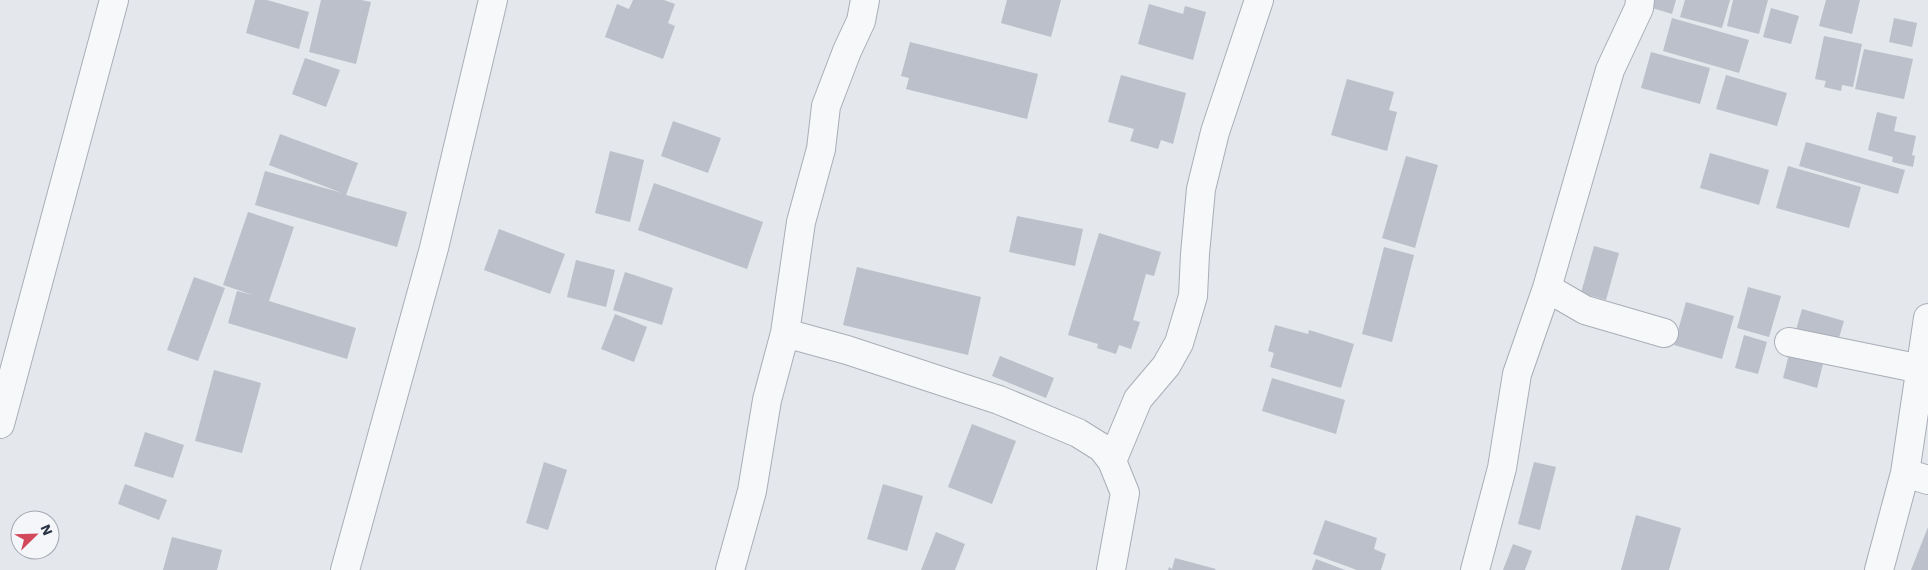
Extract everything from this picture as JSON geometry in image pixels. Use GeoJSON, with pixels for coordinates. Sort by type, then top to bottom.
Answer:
{"type":"FeatureCollection","features":[{"type":"Feature","properties":{"kind":"street"},"geometry":{"type":"LineString","coordinates":[[0,424],[114,0]]}},
{"type":"Feature","properties":{"kind":"street"},"geometry":{"type":"LineString","coordinates":[[345,570],[434,248],[494,0]]}},
{"type":"Feature","properties":{"kind":"street"},"geometry":{"type":"LineString","coordinates":[[730,570],[752,491],[766,400],[784,333],[801,222],[821,149],[826,106],[847,51],[861,21],[865,0]]}},
{"type":"Feature","properties":{"kind":"street"},"geometry":{"type":"LineString","coordinates":[[1112,461],[1138,399],[1166,366],[1179,343],[1193,296],[1201,189],[1215,132],[1258,0]]}},
{"type":"Feature","properties":{"kind":"street"},"geometry":{"type":"LineString","coordinates":[[1475,570],[1502,468],[1517,374],[1547,288],[1610,70],[1640,0]]}},
{"type":"Feature","properties":{"kind":"street"},"geometry":{"type":"LineString","coordinates":[[1547,288],[1585,310],[1664,333]]}},
{"type":"Feature","properties":{"kind":"street"},"geometry":{"type":"LineString","coordinates":[[1879,570],[1917,476],[1921,369],[1928,318]]}},
{"type":"Feature","properties":{"kind":"street"},"geometry":{"type":"LineString","coordinates":[[784,333],[848,350],[999,400],[1078,433],[1102,448],[1112,461],[1125,493],[1111,570]]}},
{"type":"Feature","properties":{"kind":"street"},"geometry":{"type":"LineString","coordinates":[[1789,342],[1921,369]]}},
{"type":"Feature","properties":{"kind":"building"},"geometry":{"type":"Polygon","coordinates":[[[255,0],[267,0],[309,12],[299,49],[246,33],[255,0]]]}},
{"type":"Feature","properties":{"kind":"building"},"geometry":{"type":"Polygon","coordinates":[[[321,0],[361,0],[371,2],[356,64],[309,52],[321,0]]]}},
{"type":"Feature","properties":{"kind":"building"},"geometry":{"type":"Polygon","coordinates":[[[633,0],[664,0],[675,4],[668,23],[675,26],[663,59],[605,37],[617,4],[629,9],[633,0]]]}},
{"type":"Feature","properties":{"kind":"building"},"geometry":{"type":"Polygon","coordinates":[[[1007,0],[1061,0],[1051,37],[1001,23],[1007,0]]]}},
{"type":"Feature","properties":{"kind":"building"},"geometry":{"type":"Polygon","coordinates":[[[1651,0],[1676,0],[1672,14],[1649,7],[1651,0]]]}},
{"type":"Feature","properties":{"kind":"building"},"geometry":{"type":"Polygon","coordinates":[[[1685,0],[1730,0],[1722,28],[1680,17],[1685,0]]]}},
{"type":"Feature","properties":{"kind":"building"},"geometry":{"type":"Polygon","coordinates":[[[1733,0],[1768,0],[1759,34],[1727,26],[1733,0]]]}},
{"type":"Feature","properties":{"kind":"building"},"geometry":{"type":"Polygon","coordinates":[[[1826,0],[1860,0],[1852,34],[1819,26],[1826,0]]]}},
{"type":"Feature","properties":{"kind":"building"},"geometry":{"type":"Polygon","coordinates":[[[1149,4],[1183,14],[1185,6],[1206,12],[1193,60],[1138,44],[1149,4]]]}},
{"type":"Feature","properties":{"kind":"building"},"geometry":{"type":"Polygon","coordinates":[[[1771,8],[1799,16],[1791,44],[1763,37],[1771,8]]]}},
{"type":"Feature","properties":{"kind":"building"},"geometry":{"type":"Polygon","coordinates":[[[1672,18],[1749,40],[1739,73],[1663,51],[1672,18]]]}},
{"type":"Feature","properties":{"kind":"building"},"geometry":{"type":"Polygon","coordinates":[[[1894,18],[1917,23],[1912,47],[1889,42],[1894,18]]]}},
{"type":"Feature","properties":{"kind":"building"},"geometry":{"type":"Polygon","coordinates":[[[1824,36],[1862,44],[1853,87],[1842,85],[1841,91],[1824,87],[1826,81],[1815,79],[1824,36]]]}},
{"type":"Feature","properties":{"kind":"building"},"geometry":{"type":"Polygon","coordinates":[[[910,42],[1038,74],[1027,119],[906,89],[909,78],[901,76],[910,42]]]}},
{"type":"Feature","properties":{"kind":"building"},"geometry":{"type":"Polygon","coordinates":[[[1864,49],[1913,59],[1904,99],[1855,89],[1864,49]]]}},
{"type":"Feature","properties":{"kind":"building"},"geometry":{"type":"Polygon","coordinates":[[[1651,52],[1710,68],[1700,104],[1641,88],[1651,52]]]}},
{"type":"Feature","properties":{"kind":"building"},"geometry":{"type":"Polygon","coordinates":[[[305,58],[340,70],[326,107],[292,94],[305,58]]]}},
{"type":"Feature","properties":{"kind":"building"},"geometry":{"type":"Polygon","coordinates":[[[1121,75],[1186,93],[1173,144],[1161,140],[1158,149],[1130,141],[1134,129],[1108,122],[1121,75]]]}},
{"type":"Feature","properties":{"kind":"building"},"geometry":{"type":"Polygon","coordinates":[[[1726,75],[1787,93],[1777,126],[1716,109],[1726,75]]]}},
{"type":"Feature","properties":{"kind":"building"},"geometry":{"type":"Polygon","coordinates":[[[1347,79],[1394,92],[1389,110],[1397,112],[1387,151],[1331,135],[1347,79]]]}},
{"type":"Feature","properties":{"kind":"building"},"geometry":{"type":"Polygon","coordinates":[[[1877,112],[1897,117],[1894,131],[1916,136],[1912,155],[1915,156],[1913,167],[1892,162],[1893,157],[1868,150],[1877,112]]]}},
{"type":"Feature","properties":{"kind":"building"},"geometry":{"type":"Polygon","coordinates":[[[673,121],[721,138],[708,173],[661,156],[673,121]]]}},
{"type":"Feature","properties":{"kind":"building"},"geometry":{"type":"Polygon","coordinates":[[[280,134],[358,163],[346,195],[407,212],[397,247],[255,205],[265,171],[342,193],[269,165],[280,134]]]}},
{"type":"Feature","properties":{"kind":"building"},"geometry":{"type":"Polygon","coordinates":[[[1806,142],[1905,170],[1898,194],[1799,166],[1806,142]]]}},
{"type":"Feature","properties":{"kind":"building"},"geometry":{"type":"Polygon","coordinates":[[[610,151],[644,160],[630,222],[595,213],[610,151]]]}},
{"type":"Feature","properties":{"kind":"building"},"geometry":{"type":"Polygon","coordinates":[[[1710,153],[1769,170],[1759,205],[1700,188],[1710,153]]]}},
{"type":"Feature","properties":{"kind":"building"},"geometry":{"type":"Polygon","coordinates":[[[1406,156],[1438,165],[1415,248],[1382,238],[1406,156]]]}},
{"type":"Feature","properties":{"kind":"building"},"geometry":{"type":"Polygon","coordinates":[[[1788,166],[1861,187],[1849,228],[1776,208],[1788,166]]]}},
{"type":"Feature","properties":{"kind":"building"},"geometry":{"type":"Polygon","coordinates":[[[654,183],[763,222],[747,269],[638,230],[654,183]]]}},
{"type":"Feature","properties":{"kind":"building"},"geometry":{"type":"Polygon","coordinates":[[[248,212],[294,227],[269,301],[356,328],[347,359],[228,323],[237,291],[253,295],[223,285],[248,212]]]}},
{"type":"Feature","properties":{"kind":"building"},"geometry":{"type":"Polygon","coordinates":[[[1017,216],[1083,229],[1075,266],[1009,252],[1017,216]]]}},
{"type":"Feature","properties":{"kind":"building"},"geometry":{"type":"Polygon","coordinates":[[[499,229],[565,254],[550,294],[484,270],[499,229]]]}},
{"type":"Feature","properties":{"kind":"building"},"geometry":{"type":"Polygon","coordinates":[[[1099,233],[1161,252],[1154,276],[1146,274],[1133,320],[1140,322],[1131,349],[1119,345],[1116,354],[1097,348],[1098,344],[1068,335],[1099,233]]]}},
{"type":"Feature","properties":{"kind":"building"},"geometry":{"type":"Polygon","coordinates":[[[1594,246],[1619,253],[1606,300],[1581,293],[1594,246]]]}},
{"type":"Feature","properties":{"kind":"building"},"geometry":{"type":"Polygon","coordinates":[[[1384,247],[1414,255],[1392,342],[1362,334],[1384,247]]]}},
{"type":"Feature","properties":{"kind":"building"},"geometry":{"type":"Polygon","coordinates":[[[576,260],[615,270],[606,307],[567,297],[576,260]]]}},
{"type":"Feature","properties":{"kind":"building"},"geometry":{"type":"Polygon","coordinates":[[[857,267],[981,297],[968,355],[843,325],[857,267]]]}},
{"type":"Feature","properties":{"kind":"building"},"geometry":{"type":"Polygon","coordinates":[[[625,272],[673,288],[662,325],[613,310],[625,272]]]}},
{"type":"Feature","properties":{"kind":"building"},"geometry":{"type":"Polygon","coordinates":[[[194,277],[225,288],[198,361],[167,350],[194,277]]]}},
{"type":"Feature","properties":{"kind":"building"},"geometry":{"type":"Polygon","coordinates":[[[1748,287],[1781,296],[1769,337],[1737,328],[1748,287]]]}},
{"type":"Feature","properties":{"kind":"building"},"geometry":{"type":"Polygon","coordinates":[[[1686,302],[1734,316],[1722,359],[1674,345],[1686,302]]]}},
{"type":"Feature","properties":{"kind":"building"},"geometry":{"type":"Polygon","coordinates":[[[1802,309],[1844,321],[1838,341],[1796,330],[1802,309]]]}},
{"type":"Feature","properties":{"kind":"building"},"geometry":{"type":"Polygon","coordinates":[[[615,314],[647,327],[634,362],[601,349],[615,314]]]}},
{"type":"Feature","properties":{"kind":"building"},"geometry":{"type":"Polygon","coordinates":[[[1275,325],[1308,334],[1309,330],[1354,344],[1341,388],[1270,367],[1274,353],[1268,351],[1275,325]]]}},
{"type":"Feature","properties":{"kind":"building"},"geometry":{"type":"Polygon","coordinates":[[[1744,335],[1767,342],[1758,374],[1735,368],[1744,335]]]}},
{"type":"Feature","properties":{"kind":"building"},"geometry":{"type":"Polygon","coordinates":[[[1789,354],[1823,364],[1817,388],[1783,378],[1789,354]]]}},
{"type":"Feature","properties":{"kind":"building"},"geometry":{"type":"Polygon","coordinates":[[[1000,356],[1054,378],[1046,398],[992,376],[1000,356]]]}},
{"type":"Feature","properties":{"kind":"building"},"geometry":{"type":"Polygon","coordinates":[[[214,370],[261,383],[242,453],[195,441],[214,370]]]}},
{"type":"Feature","properties":{"kind":"building"},"geometry":{"type":"Polygon","coordinates":[[[1272,378],[1345,400],[1336,434],[1262,411],[1272,378]]]}},
{"type":"Feature","properties":{"kind":"building"},"geometry":{"type":"Polygon","coordinates":[[[972,424],[1016,441],[992,504],[948,487],[972,424]]]}},
{"type":"Feature","properties":{"kind":"building"},"geometry":{"type":"Polygon","coordinates":[[[145,432],[184,445],[173,478],[134,466],[145,432]]]}},
{"type":"Feature","properties":{"kind":"building"},"geometry":{"type":"Polygon","coordinates":[[[544,462],[567,470],[548,530],[526,523],[544,462]]]}},
{"type":"Feature","properties":{"kind":"building"},"geometry":{"type":"Polygon","coordinates":[[[1534,462],[1556,467],[1540,530],[1518,524],[1534,462]]]}},
{"type":"Feature","properties":{"kind":"building"},"geometry":{"type":"Polygon","coordinates":[[[125,484],[167,500],[159,520],[118,504],[125,484]]]}},
{"type":"Feature","properties":{"kind":"building"},"geometry":{"type":"Polygon","coordinates":[[[883,484],[923,496],[907,551],[867,539],[883,484]]]}},
{"type":"Feature","properties":{"kind":"building"},"geometry":{"type":"Polygon","coordinates":[[[1636,515],[1681,528],[1669,570],[1621,570],[1636,515]]]}},
{"type":"Feature","properties":{"kind":"building"},"geometry":{"type":"Polygon","coordinates":[[[1325,520],[1377,538],[1374,549],[1386,554],[1381,570],[1357,570],[1313,554],[1325,520]]]}},
{"type":"Feature","properties":{"kind":"building"},"geometry":{"type":"Polygon","coordinates":[[[1928,527],[1928,570],[1911,570],[1928,527]]]}},
{"type":"Feature","properties":{"kind":"building"},"geometry":{"type":"Polygon","coordinates":[[[936,532],[965,544],[955,570],[921,570],[936,532]]]}},
{"type":"Feature","properties":{"kind":"building"},"geometry":{"type":"Polygon","coordinates":[[[172,537],[222,550],[217,570],[163,570],[172,537]]]}},
{"type":"Feature","properties":{"kind":"building"},"geometry":{"type":"Polygon","coordinates":[[[1513,544],[1532,551],[1525,570],[1503,570],[1513,544]]]}},
{"type":"Feature","properties":{"kind":"building"},"geometry":{"type":"Polygon","coordinates":[[[1175,558],[1216,569],[1168,570],[1169,567],[1172,569],[1175,558]]]}},
{"type":"Feature","properties":{"kind":"building"},"geometry":{"type":"Polygon","coordinates":[[[1316,559],[1345,570],[1312,570],[1316,559]]]}}]}
